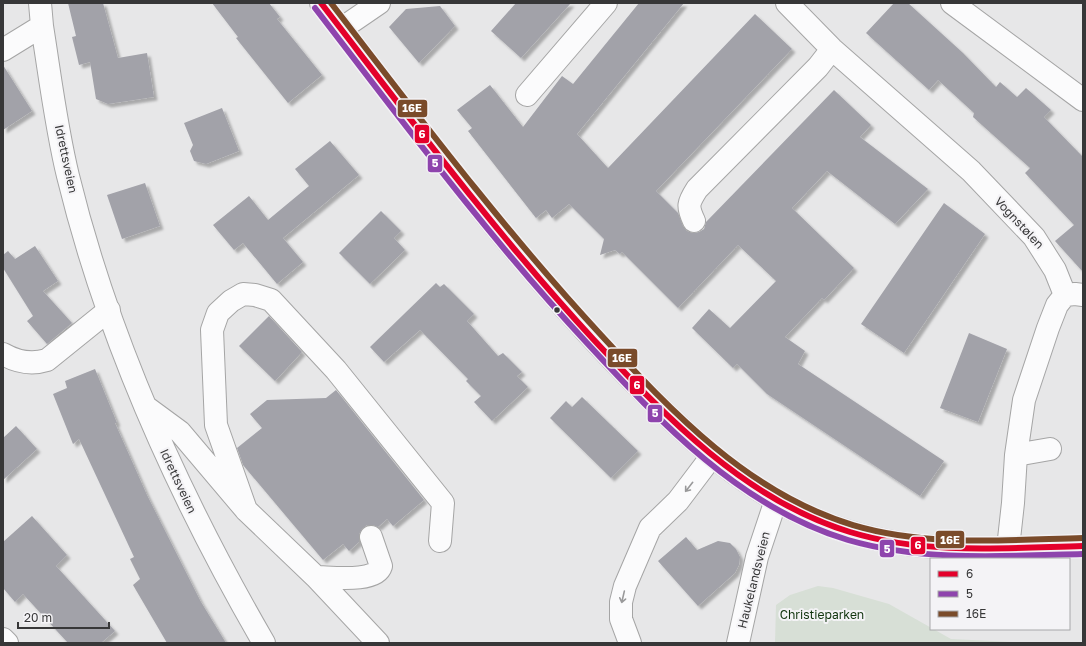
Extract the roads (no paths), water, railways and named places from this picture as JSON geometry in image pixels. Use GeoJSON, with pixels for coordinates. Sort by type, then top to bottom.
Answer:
{"type":"FeatureCollection","features":[{"type":"Feature","properties":{"kind":"street","name":"Idrettsveien"},"geometry":{"type":"LineString","coordinates":[[40,3],[42,26],[68,176],[86,240],[123,352],[186,500],[225,576],[264,643]]}},
{"type":"Feature","properties":{"kind":"street"},"geometry":{"type":"LineString","coordinates":[[321,3],[438,156],[537,278],[632,380],[712,456],[776,500],[848,532],[894,543],[947,547],[1008,548],[1083,546]]}},
{"type":"Feature","properties":{"kind":"street"},"geometry":{"type":"LineString","coordinates":[[341,28],[379,3]]}},
{"type":"Feature","properties":{"kind":"street"},"geometry":{"type":"LineString","coordinates":[[527,95],[606,3]]}},
{"type":"Feature","properties":{"kind":"street","name":"Vognstølen"},"geometry":{"type":"LineString","coordinates":[[787,3],[832,49],[971,171],[1034,237],[1055,270],[1074,295],[1057,305],[1024,400],[1016,455],[1008,548]]}},
{"type":"Feature","properties":{"kind":"street"},"geometry":{"type":"LineString","coordinates":[[952,3],[1083,100]]}},
{"type":"Feature","properties":{"kind":"street"},"geometry":{"type":"LineString","coordinates":[[3,50],[42,26]]}},
{"type":"Feature","properties":{"kind":"street"},"geometry":{"type":"LineString","coordinates":[[694,221],[689,209],[690,201],[697,189],[818,67],[832,49]]}},
{"type":"Feature","properties":{"kind":"street"},"geometry":{"type":"LineString","coordinates":[[246,510],[216,425],[212,330],[218,313],[230,301],[243,294],[255,294],[271,300],[336,370],[443,503],[440,541]]}},
{"type":"Feature","properties":{"kind":"street"},"geometry":{"type":"LineString","coordinates":[[3,354],[22,362],[39,362],[47,360],[109,310]]}},
{"type":"Feature","properties":{"kind":"street"},"geometry":{"type":"LineString","coordinates":[[145,406],[180,432],[246,510],[316,578],[378,643]]}},
{"type":"Feature","properties":{"kind":"street"},"geometry":{"type":"LineString","coordinates":[[1016,455],[1050,449]]}},
{"type":"Feature","properties":{"kind":"street"},"geometry":{"type":"LineString","coordinates":[[627,559],[650,528],[678,502],[712,456]]}},
{"type":"Feature","properties":{"kind":"street","name":"Haukelandsveien"},"geometry":{"type":"LineString","coordinates":[[738,643],[753,614],[759,551],[776,500]]}},
{"type":"Feature","properties":{"kind":"street"},"geometry":{"type":"LineString","coordinates":[[630,643],[621,619],[621,602],[625,586],[650,528]]}},
{"type":"Feature","properties":{"kind":"street"},"geometry":{"type":"LineString","coordinates":[[316,578],[364,577],[374,575],[380,570],[381,566],[371,537]]}},
{"type":"Feature","properties":{"kind":"street"},"geometry":{"type":"LineString","coordinates":[[3,639],[7,643]]}},
{"type":"Feature","properties":{"kind":"park label","name":"Christieparken"},"geometry":{"type":"Point","coordinates":[822,615]}}]}
